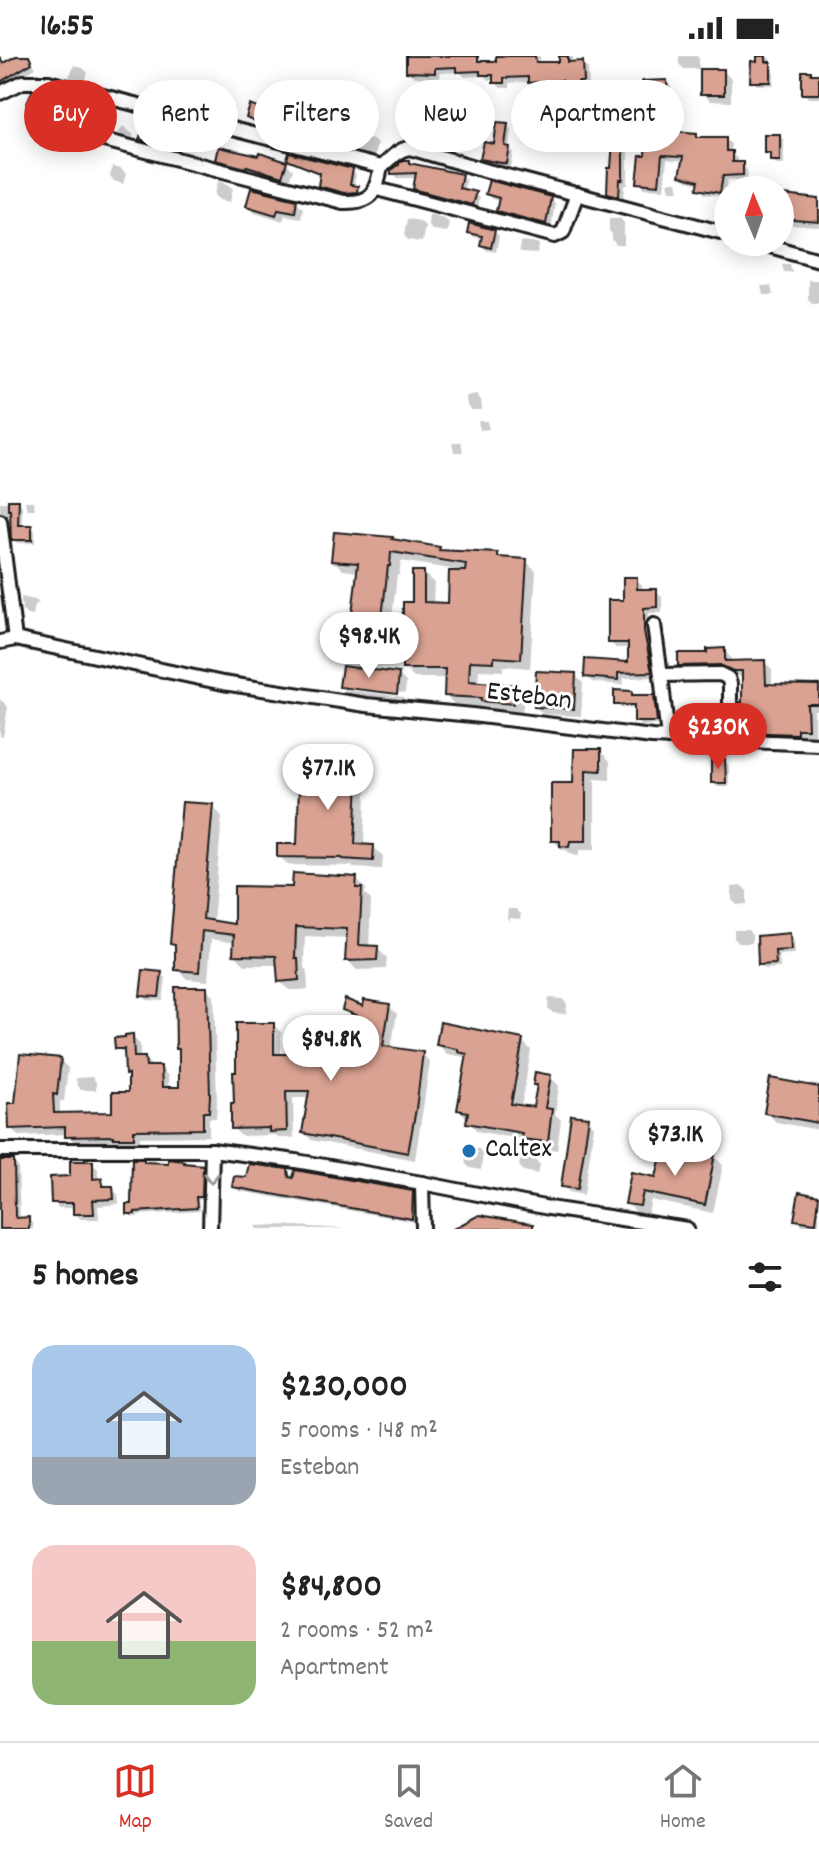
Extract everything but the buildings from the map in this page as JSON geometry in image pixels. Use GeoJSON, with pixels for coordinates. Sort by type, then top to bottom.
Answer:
{"type":"FeatureCollection","features":[{"type":"Feature","properties":{"kind":"street"},"geometry":{"type":"LineString","coordinates":[[0,93],[24,82]]}},
{"type":"Feature","properties":{"kind":"street"},"geometry":{"type":"LineString","coordinates":[[117,100],[381,167]]}},
{"type":"Feature","properties":{"kind":"street"},"geometry":{"type":"LineString","coordinates":[[117,143],[343,202],[359,201],[377,189],[381,167],[403,148],[410,148],[714,230]]}},
{"type":"Feature","properties":{"kind":"street"},"geometry":{"type":"LineString","coordinates":[[377,189],[555,236],[563,232],[577,194]]}},
{"type":"Feature","properties":{"kind":"street"},"geometry":{"type":"LineString","coordinates":[[794,253],[819,260]]}},
{"type":"Feature","properties":{"kind":"street"},"geometry":{"type":"LineString","coordinates":[[0,521],[15,639]]}},
{"type":"Feature","properties":{"kind":"street"},"geometry":{"type":"LineString","coordinates":[[654,625],[668,738]]}},
{"type":"Feature","properties":{"kind":"street","name":"Esteban"},"geometry":{"type":"LineString","coordinates":[[0,642],[15,639],[223,683],[366,705],[668,738],[819,744]]}},
{"type":"Feature","properties":{"kind":"street"},"geometry":{"type":"LineString","coordinates":[[661,675],[720,674],[728,678],[730,740]]}},
{"type":"Feature","properties":{"kind":"street"},"geometry":{"type":"LineString","coordinates":[[0,1150],[212,1150],[296,1161],[549,1208],[687,1229]]}},
{"type":"Feature","properties":{"kind":"street"},"geometry":{"type":"LineString","coordinates":[[210,1229],[212,1150]]}},
{"type":"Feature","properties":{"kind":"street"},"geometry":{"type":"LineString","coordinates":[[422,1183],[423,1229]]}},
{"type":"Feature","properties":{"kind":"place","name":"Caltex"},"geometry":{"type":"Point","coordinates":[469,1151]}}]}
